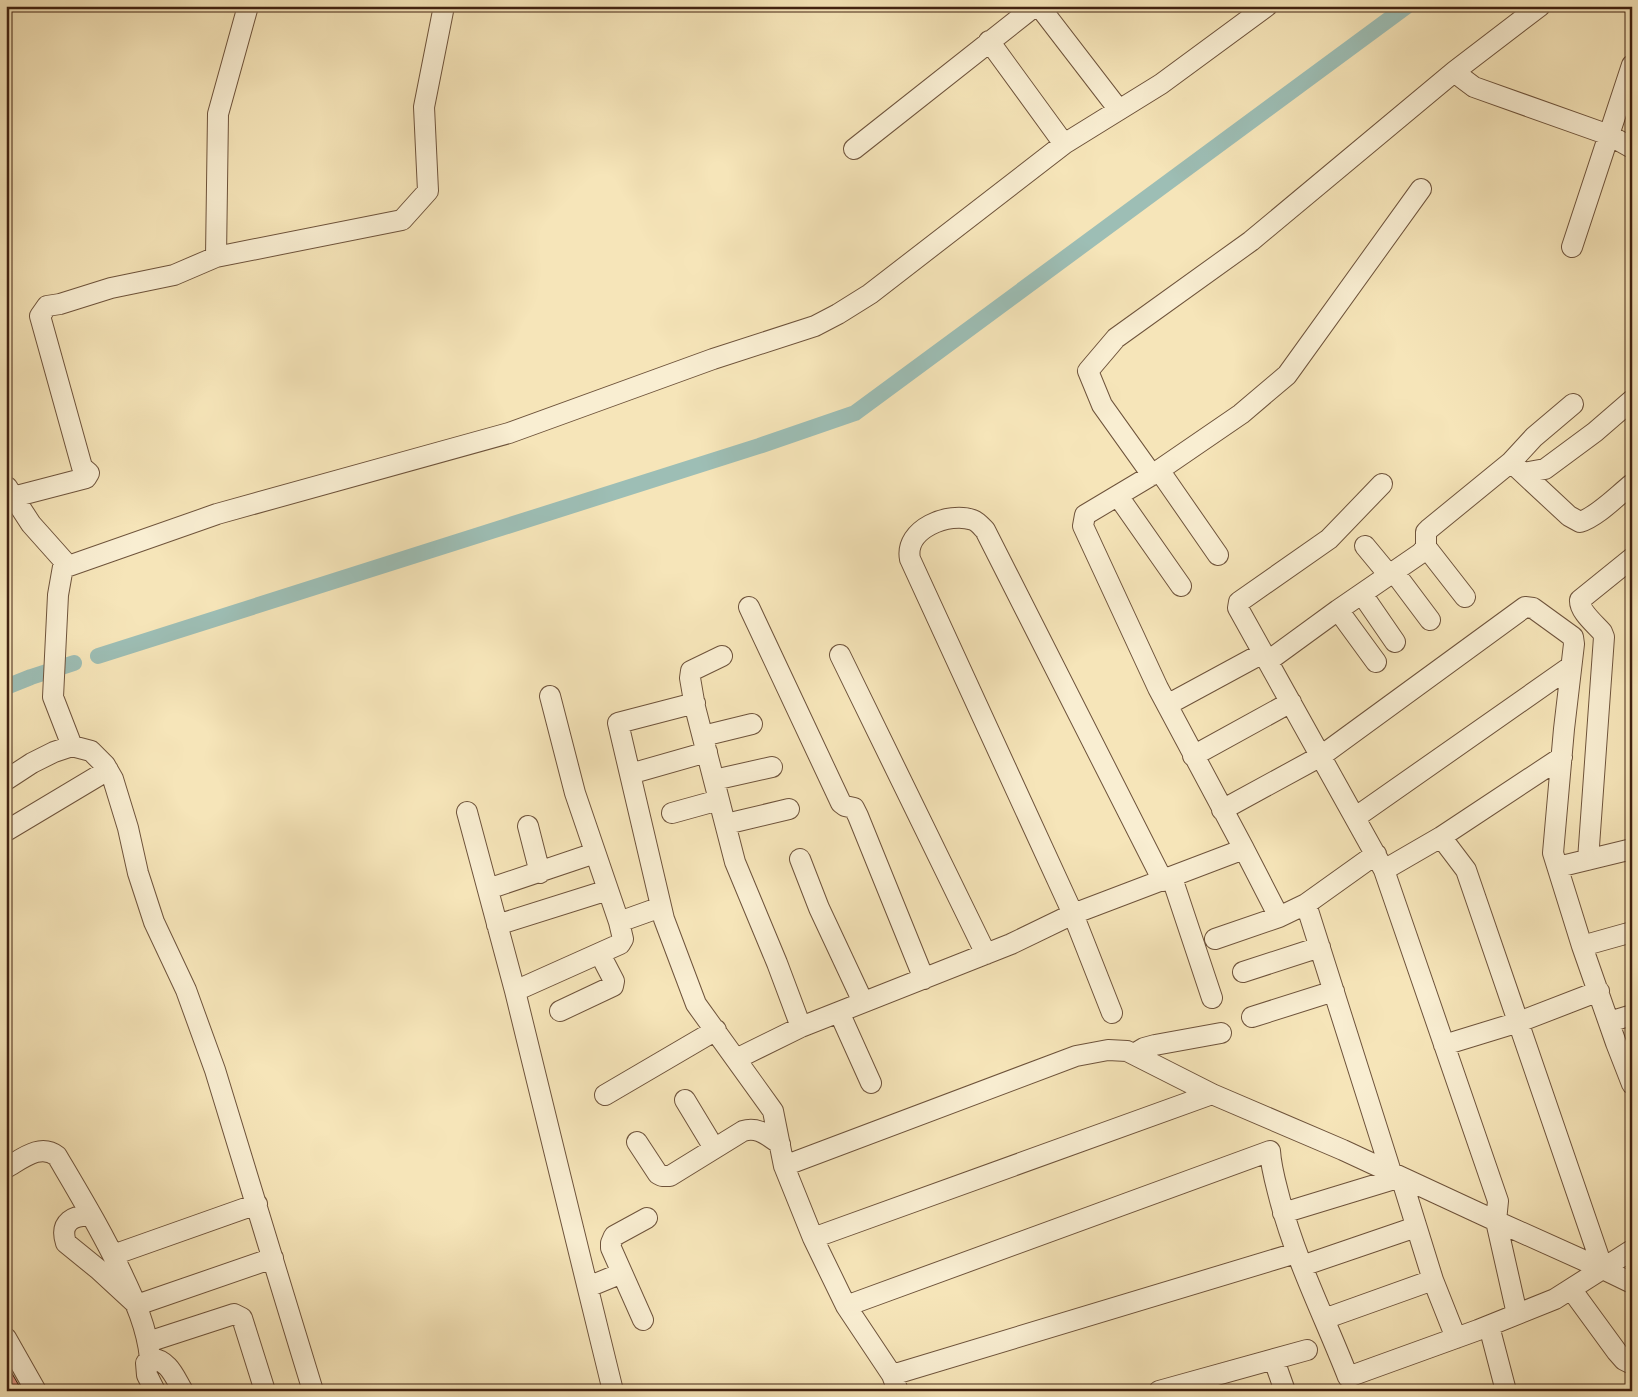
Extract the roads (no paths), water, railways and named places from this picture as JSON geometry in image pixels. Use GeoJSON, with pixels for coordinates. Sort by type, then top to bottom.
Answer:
{"type":"FeatureCollection","features":[{"type":"Feature","properties":{"kind":"street"},"geometry":{"type":"LineString","coordinates":[[216,257],[218,114],[248,6]]}},
{"type":"Feature","properties":{"kind":"street"},"geometry":{"type":"LineString","coordinates":[[72,746],[53,697],[58,595],[64,561],[31,524],[9,494],[86,478],[89,473],[82,467],[40,316],[47,306],[60,304],[111,288],[174,274],[216,257],[402,220],[428,191],[424,107],[444,6]]}},
{"type":"Feature","properties":{"kind":"street"},"geometry":{"type":"LineString","coordinates":[[854,150],[1035,6]]}},
{"type":"Feature","properties":{"kind":"street"},"geometry":{"type":"LineString","coordinates":[[1039,6],[1119,110]]}},
{"type":"Feature","properties":{"kind":"street"},"geometry":{"type":"LineString","coordinates":[[63,568],[217,514],[509,433],[713,359],[815,326],[870,294],[1064,144],[1161,84],[1266,6]]}},
{"type":"Feature","properties":{"kind":"street"},"geometry":{"type":"LineString","coordinates":[[1218,555],[1102,405],[1088,371],[1116,338],[1251,241],[1455,71],[1540,6]]}},
{"type":"Feature","properties":{"kind":"street"},"geometry":{"type":"LineString","coordinates":[[989,41],[1064,144]]}},
{"type":"Feature","properties":{"kind":"street"},"geometry":{"type":"LineString","coordinates":[[1572,247],[1632,65]]}},
{"type":"Feature","properties":{"kind":"street"},"geometry":{"type":"LineString","coordinates":[[1455,71],[1474,87],[1609,135],[1632,148]]}},
{"type":"Feature","properties":{"kind":"street"},"geometry":{"type":"LineString","coordinates":[[1279,917],[1167,705],[1082,526],[1086,515],[1156,473],[1241,414],[1287,375],[1420,189]]}},
{"type":"Feature","properties":{"kind":"street"},"geometry":{"type":"LineString","coordinates":[[1517,468],[1545,469],[1595,432],[1632,400]]}},
{"type":"Feature","properties":{"kind":"street"},"geometry":{"type":"LineString","coordinates":[[1465,597],[1426,547],[1426,532],[1429,528],[1517,468],[1534,437],[1574,404]]}},
{"type":"Feature","properties":{"kind":"street"},"geometry":{"type":"LineString","coordinates":[[1517,468],[1569,516],[1580,522],[1600,510],[1632,484]]}},
{"type":"Feature","properties":{"kind":"street"},"geometry":{"type":"LineString","coordinates":[[1382,484],[1328,539],[1239,602],[1238,608],[1380,862],[1498,1200],[1496,1221],[1517,1314]]}},
{"type":"Feature","properties":{"kind":"street"},"geometry":{"type":"LineString","coordinates":[[1118,496],[1180,586]]}},
{"type":"Feature","properties":{"kind":"street"},"geometry":{"type":"LineString","coordinates":[[1112,1013],[1073,914],[910,559],[909,546],[916,536],[938,521],[951,518],[968,519],[980,524],[985,530],[1167,879],[1212,998]]}},
{"type":"Feature","properties":{"kind":"street"},"geometry":{"type":"LineString","coordinates":[[1365,546],[1430,620]]}},
{"type":"Feature","properties":{"kind":"street"},"geometry":{"type":"LineString","coordinates":[[1167,705],[1266,657],[1362,594],[1421,553],[1426,547]]}},
{"type":"Feature","properties":{"kind":"street"},"geometry":{"type":"LineString","coordinates":[[1588,860],[1604,637],[1602,632],[1579,605],[1580,600],[1630,563]]}},
{"type":"Feature","properties":{"kind":"street"},"geometry":{"type":"LineString","coordinates":[[1362,594],[1395,642]]}},
{"type":"Feature","properties":{"kind":"street"},"geometry":{"type":"LineString","coordinates":[[749,607],[842,803],[845,806],[854,808],[858,816],[924,979]]}},
{"type":"Feature","properties":{"kind":"street"},"geometry":{"type":"LineString","coordinates":[[1222,810],[1321,756],[1524,607],[1533,608],[1573,637],[1574,644],[1570,667],[1554,853],[1582,946],[1632,1084]]}},
{"type":"Feature","properties":{"kind":"street"},"geometry":{"type":"LineString","coordinates":[[1338,610],[1376,662]]}},
{"type":"Feature","properties":{"kind":"street"},"geometry":{"type":"LineString","coordinates":[[840,654],[986,954]]}},
{"type":"Feature","properties":{"kind":"street"},"geometry":{"type":"LineString","coordinates":[[722,656],[691,671],[690,678],[695,703],[738,872],[777,963],[801,1027]]}},
{"type":"Feature","properties":{"kind":"street"},"geometry":{"type":"LineString","coordinates":[[1356,817],[1570,667]]}},
{"type":"Feature","properties":{"kind":"street"},"geometry":{"type":"LineString","coordinates":[[515,991],[600,954],[620,944],[623,939],[619,922],[575,793],[550,696]]}},
{"type":"Feature","properties":{"kind":"street"},"geometry":{"type":"LineString","coordinates":[[1193,756],[1291,702]]}},
{"type":"Feature","properties":{"kind":"street"},"geometry":{"type":"LineString","coordinates":[[695,703],[618,723],[664,920],[696,1004],[773,1111],[784,1166],[813,1238],[846,1306],[895,1383],[1299,1260],[1416,1227]]}},
{"type":"Feature","properties":{"kind":"street"},"geometry":{"type":"LineString","coordinates":[[630,774],[752,724]]}},
{"type":"Feature","properties":{"kind":"street"},"geometry":{"type":"LineString","coordinates":[[6,780],[32,763],[54,752],[72,746],[91,751],[108,770],[113,779],[121,803],[138,874],[154,922],[186,990],[218,1078],[313,1391]]}},
{"type":"Feature","properties":{"kind":"street"},"geometry":{"type":"LineString","coordinates":[[1216,939],[1279,917],[1380,862],[1441,837],[1562,757]]}},
{"type":"Feature","properties":{"kind":"street"},"geometry":{"type":"LineString","coordinates":[[714,780],[772,767]]}},
{"type":"Feature","properties":{"kind":"street"},"geometry":{"type":"LineString","coordinates":[[6,831],[108,770]]}},
{"type":"Feature","properties":{"kind":"street"},"geometry":{"type":"LineString","coordinates":[[672,813],[719,800]]}},
{"type":"Feature","properties":{"kind":"street"},"geometry":{"type":"LineString","coordinates":[[726,824],[790,809]]}},
{"type":"Feature","properties":{"kind":"street"},"geometry":{"type":"LineString","coordinates":[[467,812],[515,991],[613,1391]]}},
{"type":"Feature","properties":{"kind":"street"},"geometry":{"type":"LineString","coordinates":[[528,826],[540,873]]}},
{"type":"Feature","properties":{"kind":"street"},"geometry":{"type":"LineString","coordinates":[[1441,837],[1466,870],[1603,1268]]}},
{"type":"Feature","properties":{"kind":"street"},"geometry":{"type":"LineString","coordinates":[[1558,867],[1632,849]]}},
{"type":"Feature","properties":{"kind":"street"},"geometry":{"type":"LineString","coordinates":[[736,1059],[801,1027],[1011,944],[1073,914],[1244,850]]}},
{"type":"Feature","properties":{"kind":"street"},"geometry":{"type":"LineString","coordinates":[[488,889],[595,853]]}},
{"type":"Feature","properties":{"kind":"street"},"geometry":{"type":"LineString","coordinates":[[800,860],[819,908],[864,1002]]}},
{"type":"Feature","properties":{"kind":"street"},"geometry":{"type":"LineString","coordinates":[[497,925],[608,890]]}},
{"type":"Feature","properties":{"kind":"street"},"geometry":{"type":"LineString","coordinates":[[1306,904],[1396,1175],[1416,1227],[1433,1280],[1456,1338]]}},
{"type":"Feature","properties":{"kind":"street"},"geometry":{"type":"LineString","coordinates":[[619,922],[661,907]]}},
{"type":"Feature","properties":{"kind":"street"},"geometry":{"type":"LineString","coordinates":[[1582,946],[1632,932]]}},
{"type":"Feature","properties":{"kind":"street"},"geometry":{"type":"LineString","coordinates":[[1243,972],[1320,947]]}},
{"type":"Feature","properties":{"kind":"street"},"geometry":{"type":"LineString","coordinates":[[560,1011],[613,986],[614,981],[600,954]]}},
{"type":"Feature","properties":{"kind":"street"},"geometry":{"type":"LineString","coordinates":[[1252,1017],[1334,991]]}},
{"type":"Feature","properties":{"kind":"street"},"geometry":{"type":"LineString","coordinates":[[1444,1045],[1519,1022],[1599,991]]}},
{"type":"Feature","properties":{"kind":"street"},"geometry":{"type":"LineString","coordinates":[[839,1012],[871,1083]]}},
{"type":"Feature","properties":{"kind":"street"},"geometry":{"type":"LineString","coordinates":[[1609,1022],[1632,1016]]}},
{"type":"Feature","properties":{"kind":"street"},"geometry":{"type":"LineString","coordinates":[[605,1095],[716,1030]]}},
{"type":"Feature","properties":{"kind":"street"},"geometry":{"type":"LineString","coordinates":[[1134,1054],[1144,1048],[1155,1045],[1221,1033]]}},
{"type":"Feature","properties":{"kind":"street"},"geometry":{"type":"LineString","coordinates":[[784,1166],[1076,1056],[1108,1050],[1127,1051],[1212,1094],[1603,1268],[1632,1283]]}},
{"type":"Feature","properties":{"kind":"street"},"geometry":{"type":"LineString","coordinates":[[813,1238],[1212,1094]]}},
{"type":"Feature","properties":{"kind":"street"},"geometry":{"type":"LineString","coordinates":[[685,1100],[714,1148]]}},
{"type":"Feature","properties":{"kind":"street"},"geometry":{"type":"LineString","coordinates":[[1266,1117],[1271,1167],[1283,1214],[1299,1260],[1324,1318],[1344,1384],[1555,1299],[1632,1250]]}},
{"type":"Feature","properties":{"kind":"street"},"geometry":{"type":"LineString","coordinates":[[637,1142],[658,1174],[662,1176],[670,1176],[714,1148],[750,1129],[763,1132],[780,1144]]}},
{"type":"Feature","properties":{"kind":"street"},"geometry":{"type":"LineString","coordinates":[[6,1168],[35,1152],[51,1151],[57,1156],[113,1254],[137,1305],[149,1350],[146,1363],[147,1375],[155,1391]]}},
{"type":"Feature","properties":{"kind":"street"},"geometry":{"type":"LineString","coordinates":[[846,1306],[1270,1151]]}},
{"type":"Feature","properties":{"kind":"street"},"geometry":{"type":"LineString","coordinates":[[1283,1214],[1396,1175]]}},
{"type":"Feature","properties":{"kind":"street"},"geometry":{"type":"LineString","coordinates":[[113,1254],[257,1204]]}},
{"type":"Feature","properties":{"kind":"street"},"geometry":{"type":"LineString","coordinates":[[92,1216],[75,1216],[68,1222],[63,1231],[66,1243],[137,1305]]}},
{"type":"Feature","properties":{"kind":"street"},"geometry":{"type":"LineString","coordinates":[[643,1320],[611,1248],[614,1236],[647,1218]]}},
{"type":"Feature","properties":{"kind":"street"},"geometry":{"type":"LineString","coordinates":[[137,1305],[273,1258]]}},
{"type":"Feature","properties":{"kind":"street"},"geometry":{"type":"LineString","coordinates":[[588,1288],[622,1273]]}},
{"type":"Feature","properties":{"kind":"street"},"geometry":{"type":"LineString","coordinates":[[1324,1318],[1433,1280]]}},
{"type":"Feature","properties":{"kind":"street"},"geometry":{"type":"LineString","coordinates":[[1572,1289],[1624,1360],[1632,1364]]}},
{"type":"Feature","properties":{"kind":"street"},"geometry":{"type":"LineString","coordinates":[[149,1350],[234,1314],[237,1315],[242,1318],[264,1391]]}},
{"type":"Feature","properties":{"kind":"street"},"geometry":{"type":"LineString","coordinates":[[1489,1326],[1506,1391]]}},
{"type":"Feature","properties":{"kind":"street"},"geometry":{"type":"LineString","coordinates":[[6,1338],[36,1391]]}},
{"type":"Feature","properties":{"kind":"street"},"geometry":{"type":"LineString","coordinates":[[149,1350],[165,1363],[183,1391]]}},
{"type":"Feature","properties":{"kind":"street"},"geometry":{"type":"LineString","coordinates":[[1159,1391],[1307,1350]]}},
{"type":"Feature","properties":{"kind":"street"},"geometry":{"type":"LineString","coordinates":[[1274,1360],[1285,1391]]}},
{"type":"Feature","properties":{"kind":"waterway"},"geometry":{"type":"LineString","coordinates":[[98,656],[759,446],[855,413],[1407,6]]}},
{"type":"Feature","properties":{"kind":"waterway"},"geometry":{"type":"LineString","coordinates":[[6,687],[74,663]]}}]}
